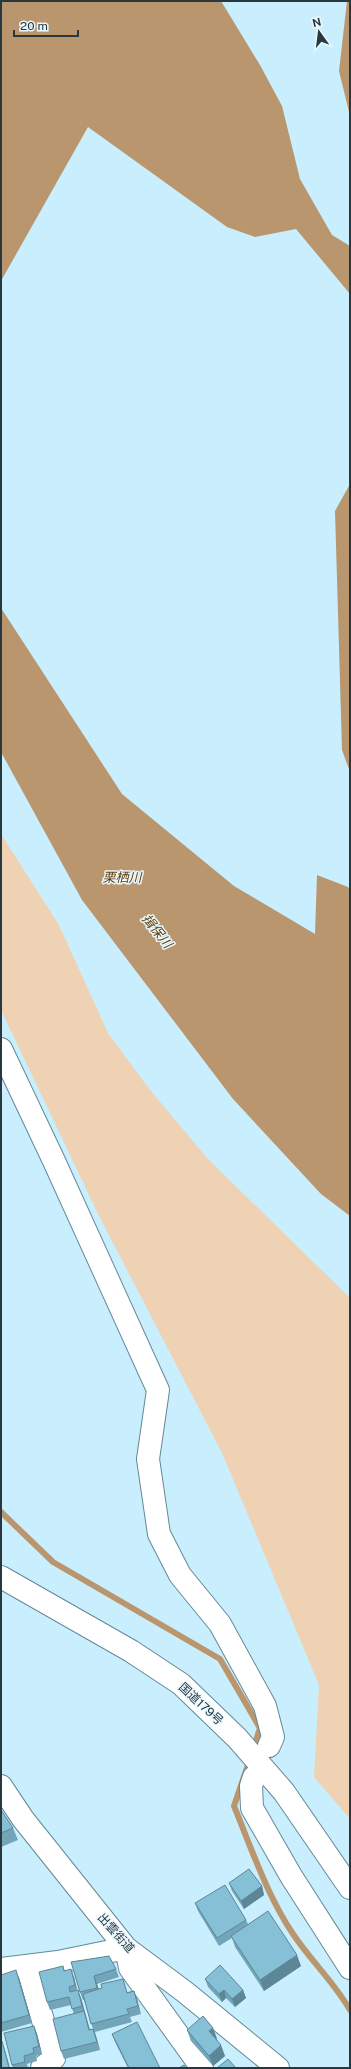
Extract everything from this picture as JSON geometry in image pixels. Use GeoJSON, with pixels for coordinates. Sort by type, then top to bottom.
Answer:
{"type":"FeatureCollection","features":[{"type":"Feature","properties":{"kind":"main road"},"geometry":{"type":"LineString","coordinates":[[1,1049],[158,1390],[148,1459],[159,1534],[180,1575],[220,1624],[265,1706],[274,1737],[269,1746]]}},
{"type":"Feature","properties":{"kind":"main road","name":"国道179号"},"geometry":{"type":"LineString","coordinates":[[1,1577],[131,1651],[181,1684],[237,1738],[284,1792],[350,1888]]}},
{"type":"Feature","properties":{"kind":"main road"},"geometry":{"type":"LineString","coordinates":[[254,1777],[251,1786],[252,1808],[291,1876],[350,1968]]}},
{"type":"Feature","properties":{"kind":"main road","name":"出雲街道"},"geometry":{"type":"LineString","coordinates":[[1,1786],[23,1819],[126,1948],[185,1992],[278,2068]]}},
{"type":"Feature","properties":{"kind":"main road"},"geometry":{"type":"LineString","coordinates":[[1,1970],[58,1962],[126,1948],[130,1968],[202,2068]]}},
{"type":"Feature","properties":{"kind":"main road"},"geometry":{"type":"LineString","coordinates":[[27,1966],[54,2058],[42,2068]]}},
{"type":"Feature","properties":{"kind":"shaded area"},"geometry":{"type":"Polygon","coordinates":[[[1,834],[59,925],[108,1033],[150,1090],[208,1159],[350,1298],[350,1819],[314,1777],[319,1685],[222,1453],[98,1214],[1,1010],[1,834]]]}},
{"type":"Feature","properties":{"kind":"water"},"geometry":{"type":"Polygon","coordinates":[[[1,1],[221,1],[260,65],[282,106],[300,179],[332,235],[350,246],[350,294],[296,229],[255,237],[227,227],[88,127],[1,281],[1,1]]]}},
{"type":"Feature","properties":{"kind":"water"},"geometry":{"type":"Polygon","coordinates":[[[347,1],[350,1],[350,116],[339,71],[347,1]]]}},
{"type":"Feature","properties":{"kind":"water"},"geometry":{"type":"Polygon","coordinates":[[[350,484],[350,772],[342,750],[335,511],[350,484]]]}},
{"type":"Feature","properties":{"kind":"water"},"geometry":{"type":"Polygon","coordinates":[[[1,608],[122,794],[234,886],[315,934],[317,875],[348,887],[350,890],[350,1216],[321,1194],[233,1099],[82,900],[1,752],[1,608]]]}},
{"type":"Feature","properties":{"kind":"building"},"geometry":{"type":"Polygon","coordinates":[[[1,1810],[13,1828],[1,1833],[1,1810]]]}},
{"type":"Feature","properties":{"kind":"building"},"geometry":{"type":"Polygon","coordinates":[[[249,1869],[262,1886],[241,1901],[229,1883],[249,1869]]]}},
{"type":"Feature","properties":{"kind":"building"},"geometry":{"type":"Polygon","coordinates":[[[225,1885],[246,1920],[217,1938],[195,1903],[225,1885]]]}},
{"type":"Feature","properties":{"kind":"building"},"geometry":{"type":"Polygon","coordinates":[[[268,1911],[297,1955],[260,1980],[231,1936],[268,1911]]]}},
{"type":"Feature","properties":{"kind":"building"},"geometry":{"type":"Polygon","coordinates":[[[109,1956],[116,1969],[94,1976],[97,1988],[80,1992],[71,1962],[109,1956]]]}},
{"type":"Feature","properties":{"kind":"building"},"geometry":{"type":"Polygon","coordinates":[[[220,1965],[243,1990],[232,1999],[224,1990],[219,1994],[205,1979],[220,1965]]]}},
{"type":"Feature","properties":{"kind":"building"},"geometry":{"type":"Polygon","coordinates":[[[63,1966],[64,1971],[71,1969],[75,1985],[69,1987],[70,1992],[78,1990],[82,2006],[72,2009],[69,1997],[47,2002],[39,1972],[63,1966]]]}},
{"type":"Feature","properties":{"kind":"building"},"geometry":{"type":"Polygon","coordinates":[[[16,1970],[29,2015],[1,2023],[1,1975],[16,1970]]]}},
{"type":"Feature","properties":{"kind":"building"},"geometry":{"type":"Polygon","coordinates":[[[123,1979],[127,1993],[134,1991],[138,2006],[127,2009],[129,2014],[91,2024],[83,1994],[102,1988],[101,1984],[123,1979]]]}},
{"type":"Feature","properties":{"kind":"building"},"geometry":{"type":"Polygon","coordinates":[[[84,2011],[89,2030],[93,2029],[97,2042],[61,2051],[53,2019],[84,2011]]]}},
{"type":"Feature","properties":{"kind":"building"},"geometry":{"type":"Polygon","coordinates":[[[203,2016],[213,2028],[209,2031],[221,2045],[209,2056],[187,2030],[203,2016]]]}},
{"type":"Feature","properties":{"kind":"building"},"geometry":{"type":"Polygon","coordinates":[[[137,2022],[160,2068],[129,2068],[112,2034],[137,2022]]]}},
{"type":"Feature","properties":{"kind":"building"},"geometry":{"type":"Polygon","coordinates":[[[34,2026],[39,2046],[33,2048],[34,2053],[24,2056],[25,2062],[12,2065],[4,2033],[34,2026]]]}},
{"type":"Feature","properties":{"kind":"building"},"geometry":{"type":"Polygon","coordinates":[[[2,2041],[9,2068],[1,2068],[2,2041]]]}},
{"type":"Feature","properties":{"kind":"building"},"geometry":{"type":"Polygon","coordinates":[[[228,2059],[236,2068],[217,2068],[228,2059]]]}},
{"type":"Feature","properties":{"kind":"building"},"geometry":{"type":"Polygon","coordinates":[[[184,2065],[186,2068],[179,2068],[184,2065]]]}},
{"type":"Feature","properties":{"kind":"waterway"},"geometry":{"type":"LineString","coordinates":[[1,1512],[53,1562],[220,1659],[260,1728],[253,1750]]}},
{"type":"Feature","properties":{"kind":"waterway"},"geometry":{"type":"LineString","coordinates":[[250,1759],[234,1806],[260,1872],[275,1904],[293,1934],[337,1990],[350,2010]]}},
{"type":"Feature","properties":{"kind":"water label","name":"栗栖川"},"geometry":{"type":"Point","coordinates":[122,877]}},
{"type":"Feature","properties":{"kind":"water label","name":"揖保川"},"geometry":{"type":"Point","coordinates":[157,931]}}]}
